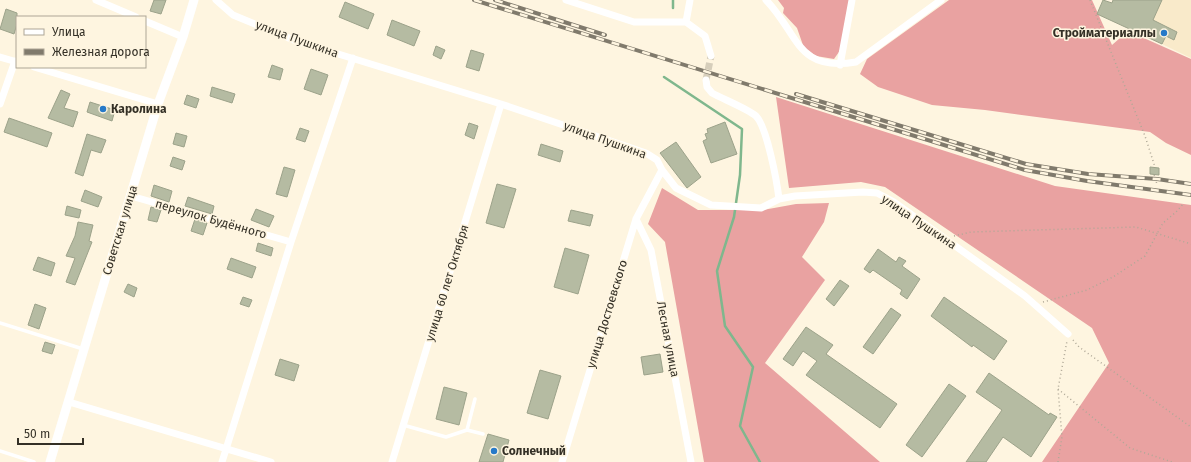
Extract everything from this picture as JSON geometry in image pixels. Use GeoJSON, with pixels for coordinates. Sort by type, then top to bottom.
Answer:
{"type":"FeatureCollection","features":[{"type":"Feature","properties":{"kind":"street"},"geometry":{"type":"LineString","coordinates":[[96,0],[134,16]]}},
{"type":"Feature","properties":{"kind":"street","name":"Советская улица"},"geometry":{"type":"LineString","coordinates":[[50,462],[158,104],[183,37],[194,0]]}},
{"type":"Feature","properties":{"kind":"street","name":"улица Пушкина"},"geometry":{"type":"LineString","coordinates":[[216,0],[233,15],[296,41],[501,104],[646,153],[657,160],[662,170],[676,188],[711,205],[761,208],[779,199],[795,196],[863,192],[877,193],[894,202],[1034,304],[1068,334]]}},
{"type":"Feature","properties":{"kind":"street"},"geometry":{"type":"LineString","coordinates":[[566,0],[634,22],[686,22],[705,36],[711,56]]}},
{"type":"Feature","properties":{"kind":"street"},"geometry":{"type":"LineString","coordinates":[[686,22],[690,0]]}},
{"type":"Feature","properties":{"kind":"street"},"geometry":{"type":"LineString","coordinates":[[766,0],[809,57],[825,63],[840,65],[856,62],[941,0]]}},
{"type":"Feature","properties":{"kind":"street"},"geometry":{"type":"LineString","coordinates":[[840,65],[852,0]]}},
{"type":"Feature","properties":{"kind":"street"},"geometry":{"type":"LineString","coordinates":[[146,21],[183,37]]}},
{"type":"Feature","properties":{"kind":"street"},"geometry":{"type":"LineString","coordinates":[[0,57],[16,62],[0,104]]}},
{"type":"Feature","properties":{"kind":"street"},"geometry":{"type":"LineString","coordinates":[[222,462],[291,242],[353,58]]}},
{"type":"Feature","properties":{"kind":"street"},"geometry":{"type":"LineString","coordinates":[[37,68],[158,104]]}},
{"type":"Feature","properties":{"kind":"street"},"geometry":{"type":"LineString","coordinates":[[706,80],[707,87],[712,93],[756,116],[760,122],[772,162],[779,199]]}},
{"type":"Feature","properties":{"kind":"street","name":"улица 60 лет Октября"},"geometry":{"type":"LineString","coordinates":[[392,462],[501,104]]}},
{"type":"Feature","properties":{"kind":"street","name":"улица Достоевского"},"geometry":{"type":"LineString","coordinates":[[562,462],[636,219],[662,170]]}},
{"type":"Feature","properties":{"kind":"street","name":"переулок Будённого"},"geometry":{"type":"LineString","coordinates":[[131,196],[291,242]]}},
{"type":"Feature","properties":{"kind":"street","name":"Лесная улица"},"geometry":{"type":"LineString","coordinates":[[636,219],[652,250],[691,462]]}},
{"type":"Feature","properties":{"kind":"street"},"geometry":{"type":"LineString","coordinates":[[69,402],[226,447],[271,462]]}},
{"type":"Feature","properties":{"kind":"lane"},"geometry":{"type":"LineString","coordinates":[[0,323],[85,350]]}},
{"type":"Feature","properties":{"kind":"lane"},"geometry":{"type":"LineString","coordinates":[[467,430],[475,399]]}},
{"type":"Feature","properties":{"kind":"lane"},"geometry":{"type":"LineString","coordinates":[[403,425],[446,437],[467,430],[483,434]]}},
{"type":"Feature","properties":{"kind":"lane"},"geometry":{"type":"LineString","coordinates":[[0,451],[34,462]]}},
{"type":"Feature","properties":{"kind":"path"},"geometry":{"type":"LineString","coordinates":[[1090,0],[1145,136],[1155,167]]}},
{"type":"Feature","properties":{"kind":"path"},"geometry":{"type":"LineString","coordinates":[[1154,175],[1157,179],[1156,185]]}},
{"type":"Feature","properties":{"kind":"path"},"geometry":{"type":"LineString","coordinates":[[1034,304],[1087,290],[1113,277],[1145,256],[1163,223],[1183,204]]}},
{"type":"Feature","properties":{"kind":"path"},"geometry":{"type":"LineString","coordinates":[[943,238],[972,232],[1136,227],[1191,244]]}},
{"type":"Feature","properties":{"kind":"path"},"geometry":{"type":"LineString","coordinates":[[1058,462],[1062,437],[1058,389],[1068,334]]}},
{"type":"Feature","properties":{"kind":"path"},"geometry":{"type":"LineString","coordinates":[[1068,334],[1079,347],[1191,427]]}},
{"type":"Feature","properties":{"kind":"path"},"geometry":{"type":"LineString","coordinates":[[1058,389],[1130,448],[1172,462]]}},
{"type":"Feature","properties":{"kind":"shaded area"},"geometry":{"type":"Polygon","coordinates":[[[778,0],[850,0],[841,49],[834,59],[816,56],[804,48],[797,28],[783,13],[784,8],[778,0]]]}},
{"type":"Feature","properties":{"kind":"shaded area"},"geometry":{"type":"Polygon","coordinates":[[[949,0],[1092,0],[1112,45],[1128,31],[1191,59],[1191,155],[1166,143],[1150,132],[985,110],[932,105],[878,87],[860,74],[867,59],[949,0]]]}},
{"type":"Feature","properties":{"kind":"shaded area","name":"Стройматериаллы"},"geometry":{"type":"Polygon","coordinates":[[[1122,0],[1191,0],[1191,58],[1112,20],[1122,0]]]}},
{"type":"Feature","properties":{"kind":"shaded area"},"geometry":{"type":"Polygon","coordinates":[[[776,97],[1055,186],[1191,205],[1191,462],[1042,462],[1109,363],[1092,328],[885,187],[861,182],[789,188],[776,97]]]}},
{"type":"Feature","properties":{"kind":"shaded area"},"geometry":{"type":"Polygon","coordinates":[[[662,188],[698,210],[763,210],[796,204],[829,203],[824,222],[802,257],[825,280],[765,363],[880,462],[704,462],[665,242],[648,224],[662,188]]]}},
{"type":"Feature","properties":{"kind":"building"},"geometry":{"type":"Polygon","coordinates":[[[154,0],[166,0],[161,14],[150,11],[154,0]]]}},
{"type":"Feature","properties":{"kind":"building"},"geometry":{"type":"Polygon","coordinates":[[[1103,0],[1112,3],[1113,0],[1162,0],[1153,20],[1177,32],[1174,40],[1166,36],[1162,44],[1097,14],[1103,0]]]}},
{"type":"Feature","properties":{"kind":"building"},"geometry":{"type":"Polygon","coordinates":[[[345,2],[374,14],[368,29],[339,17],[345,2]]]}},
{"type":"Feature","properties":{"kind":"building"},"geometry":{"type":"Polygon","coordinates":[[[6,9],[17,13],[14,34],[0,29],[6,9]]]}},
{"type":"Feature","properties":{"kind":"building"},"geometry":{"type":"Polygon","coordinates":[[[392,20],[420,31],[414,46],[387,35],[392,20]]]}},
{"type":"Feature","properties":{"kind":"building"},"geometry":{"type":"Polygon","coordinates":[[[436,46],[445,50],[441,59],[433,55],[436,46]]]}},
{"type":"Feature","properties":{"kind":"building"},"geometry":{"type":"Polygon","coordinates":[[[471,50],[484,54],[479,71],[466,67],[471,50]]]}},
{"type":"Feature","properties":{"kind":"building"},"geometry":{"type":"Polygon","coordinates":[[[272,65],[283,69],[280,80],[268,77],[272,65]]]}},
{"type":"Feature","properties":{"kind":"building"},"geometry":{"type":"Polygon","coordinates":[[[311,69],[328,75],[321,95],[304,89],[311,69]]]}},
{"type":"Feature","properties":{"kind":"building"},"geometry":{"type":"Polygon","coordinates":[[[212,87],[235,94],[232,103],[210,96],[212,87]]]}},
{"type":"Feature","properties":{"kind":"building"},"geometry":{"type":"Polygon","coordinates":[[[61,90],[70,94],[64,108],[78,112],[73,127],[48,118],[61,90]]]}},
{"type":"Feature","properties":{"kind":"building"},"geometry":{"type":"Polygon","coordinates":[[[187,95],[199,99],[196,108],[184,104],[187,95]]]}},
{"type":"Feature","properties":{"kind":"building"},"geometry":{"type":"Polygon","coordinates":[[[90,102],[115,110],[112,121],[87,112],[90,102]]]}},
{"type":"Feature","properties":{"kind":"building"},"geometry":{"type":"Polygon","coordinates":[[[9,118],[52,133],[47,147],[4,132],[9,118]]]}},
{"type":"Feature","properties":{"kind":"building"},"geometry":{"type":"Polygon","coordinates":[[[725,122],[737,154],[711,163],[703,141],[707,139],[705,134],[708,133],[707,129],[725,122]]]}},
{"type":"Feature","properties":{"kind":"building"},"geometry":{"type":"Polygon","coordinates":[[[469,123],[478,126],[474,139],[465,135],[469,123]]]}},
{"type":"Feature","properties":{"kind":"building"},"geometry":{"type":"Polygon","coordinates":[[[300,128],[309,131],[305,142],[296,139],[300,128]]]}},
{"type":"Feature","properties":{"kind":"building"},"geometry":{"type":"Polygon","coordinates":[[[176,133],[187,136],[184,147],[173,144],[176,133]]]}},
{"type":"Feature","properties":{"kind":"building"},"geometry":{"type":"Polygon","coordinates":[[[87,134],[106,140],[101,153],[91,150],[83,176],[75,173],[87,134]]]}},
{"type":"Feature","properties":{"kind":"building"},"geometry":{"type":"Polygon","coordinates":[[[676,142],[701,177],[687,188],[660,153],[676,142]]]}},
{"type":"Feature","properties":{"kind":"building"},"geometry":{"type":"Polygon","coordinates":[[[541,144],[563,151],[560,162],[538,155],[541,144]]]}},
{"type":"Feature","properties":{"kind":"building"},"geometry":{"type":"Polygon","coordinates":[[[173,157],[185,161],[182,170],[170,166],[173,157]]]}},
{"type":"Feature","properties":{"kind":"building"},"geometry":{"type":"Polygon","coordinates":[[[284,167],[295,170],[287,197],[276,194],[284,167]]]}},
{"type":"Feature","properties":{"kind":"building"},"geometry":{"type":"Polygon","coordinates":[[[1150,167],[1159,168],[1159,175],[1150,174],[1150,167]]]}},
{"type":"Feature","properties":{"kind":"building"},"geometry":{"type":"Polygon","coordinates":[[[497,184],[516,189],[504,228],[486,223],[497,184]]]}},
{"type":"Feature","properties":{"kind":"building"},"geometry":{"type":"Polygon","coordinates":[[[154,185],[172,191],[169,202],[151,196],[154,185]]]}},
{"type":"Feature","properties":{"kind":"building"},"geometry":{"type":"Polygon","coordinates":[[[85,190],[102,197],[98,207],[81,201],[85,190]]]}},
{"type":"Feature","properties":{"kind":"building"},"geometry":{"type":"Polygon","coordinates":[[[188,197],[214,206],[212,214],[185,206],[188,197]]]}},
{"type":"Feature","properties":{"kind":"building"},"geometry":{"type":"Polygon","coordinates":[[[67,206],[81,210],[79,218],[65,215],[67,206]]]}},
{"type":"Feature","properties":{"kind":"building"},"geometry":{"type":"Polygon","coordinates":[[[151,207],[161,210],[157,222],[148,220],[151,207]]]}},
{"type":"Feature","properties":{"kind":"building"},"geometry":{"type":"Polygon","coordinates":[[[256,209],[274,216],[269,227],[251,220],[256,209]]]}},
{"type":"Feature","properties":{"kind":"building"},"geometry":{"type":"Polygon","coordinates":[[[571,210],[593,215],[590,226],[568,221],[571,210]]]}},
{"type":"Feature","properties":{"kind":"building"},"geometry":{"type":"Polygon","coordinates":[[[195,219],[207,223],[203,235],[191,231],[195,219]]]}},
{"type":"Feature","properties":{"kind":"building"},"geometry":{"type":"Polygon","coordinates":[[[78,222],[93,225],[89,241],[92,242],[75,285],[66,282],[75,258],[66,256],[75,236],[78,222]]]}},
{"type":"Feature","properties":{"kind":"building"},"geometry":{"type":"Polygon","coordinates":[[[258,243],[273,248],[271,256],[256,251],[258,243]]]}},
{"type":"Feature","properties":{"kind":"building"},"geometry":{"type":"Polygon","coordinates":[[[565,248],[589,255],[578,294],[554,287],[565,248]]]}},
{"type":"Feature","properties":{"kind":"building"},"geometry":{"type":"Polygon","coordinates":[[[878,249],[896,262],[899,257],[906,261],[902,266],[920,279],[907,299],[900,294],[902,290],[873,270],[870,273],[864,269],[878,249]]]}},
{"type":"Feature","properties":{"kind":"building"},"geometry":{"type":"Polygon","coordinates":[[[38,257],[55,263],[51,276],[33,270],[38,257]]]}},
{"type":"Feature","properties":{"kind":"building"},"geometry":{"type":"Polygon","coordinates":[[[231,258],[256,267],[252,278],[227,269],[231,258]]]}},
{"type":"Feature","properties":{"kind":"building"},"geometry":{"type":"Polygon","coordinates":[[[840,280],[849,286],[834,306],[826,299],[840,280]]]}},
{"type":"Feature","properties":{"kind":"building"},"geometry":{"type":"Polygon","coordinates":[[[128,284],[137,288],[134,297],[124,292],[128,284]]]}},
{"type":"Feature","properties":{"kind":"building"},"geometry":{"type":"Polygon","coordinates":[[[243,297],[252,300],[249,307],[240,304],[243,297]]]}},
{"type":"Feature","properties":{"kind":"building"},"geometry":{"type":"Polygon","coordinates":[[[944,297],[1007,341],[994,360],[973,345],[972,347],[931,316],[944,297]]]}},
{"type":"Feature","properties":{"kind":"building"},"geometry":{"type":"Polygon","coordinates":[[[35,304],[46,308],[39,329],[28,325],[35,304]]]}},
{"type":"Feature","properties":{"kind":"building"},"geometry":{"type":"Polygon","coordinates":[[[891,308],[901,315],[873,354],[863,347],[891,308]]]}},
{"type":"Feature","properties":{"kind":"building"},"geometry":{"type":"Polygon","coordinates":[[[806,327],[833,345],[826,354],[897,404],[880,428],[806,375],[817,361],[803,351],[793,366],[783,359],[806,327]]]}},
{"type":"Feature","properties":{"kind":"building"},"geometry":{"type":"Polygon","coordinates":[[[45,342],[55,345],[52,354],[42,351],[45,342]]]}},
{"type":"Feature","properties":{"kind":"building"},"geometry":{"type":"Polygon","coordinates":[[[660,354],[663,372],[644,375],[641,357],[660,354]]]}},
{"type":"Feature","properties":{"kind":"building"},"geometry":{"type":"Polygon","coordinates":[[[280,359],[299,365],[294,381],[275,375],[280,359]]]}},
{"type":"Feature","properties":{"kind":"building"},"geometry":{"type":"Polygon","coordinates":[[[540,370],[561,376],[548,419],[527,413],[540,370]]]}},
{"type":"Feature","properties":{"kind":"building"},"geometry":{"type":"Polygon","coordinates":[[[989,373],[1049,415],[1050,413],[1057,417],[1031,457],[1003,437],[986,462],[966,462],[1002,410],[976,392],[989,373]]]}},
{"type":"Feature","properties":{"kind":"building"},"geometry":{"type":"Polygon","coordinates":[[[949,384],[966,396],[922,457],[906,445],[949,384]]]}},
{"type":"Feature","properties":{"kind":"building"},"geometry":{"type":"Polygon","coordinates":[[[444,387],[467,393],[459,425],[436,419],[444,387]]]}},
{"type":"Feature","properties":{"kind":"building","name":"Солнечный"},"geometry":{"type":"Polygon","coordinates":[[[488,434],[509,440],[503,462],[479,462],[488,434]]]}},
{"type":"Feature","properties":{"kind":"waterway"},"geometry":{"type":"LineString","coordinates":[[673,0],[673,8]]}},
{"type":"Feature","properties":{"kind":"waterway"},"geometry":{"type":"LineString","coordinates":[[664,77],[742,129],[740,175],[734,217],[717,271],[725,326],[753,367],[740,426],[760,462]]}},
{"type":"Feature","properties":{"kind":"tunnel"},"geometry":{"type":"LineString","coordinates":[[706,80],[711,56]]}},
{"type":"Feature","properties":{"kind":"railway"},"geometry":{"type":"LineString","coordinates":[[474,0],[1025,170],[1087,181],[1191,195]]}},
{"type":"Feature","properties":{"kind":"railway"},"geometry":{"type":"LineString","coordinates":[[495,0],[605,35]]}},
{"type":"Feature","properties":{"kind":"railway"},"geometry":{"type":"LineString","coordinates":[[796,94],[1026,164],[1088,174],[1157,179],[1191,184]]}},
{"type":"Feature","properties":{"kind":"place","name":"Стройматериаллы"},"geometry":{"type":"Point","coordinates":[1164,33]}},
{"type":"Feature","properties":{"kind":"place","name":"Каролина"},"geometry":{"type":"Point","coordinates":[103,109]}},
{"type":"Feature","properties":{"kind":"place","name":"Солнечный"},"geometry":{"type":"Point","coordinates":[494,451]}}]}
